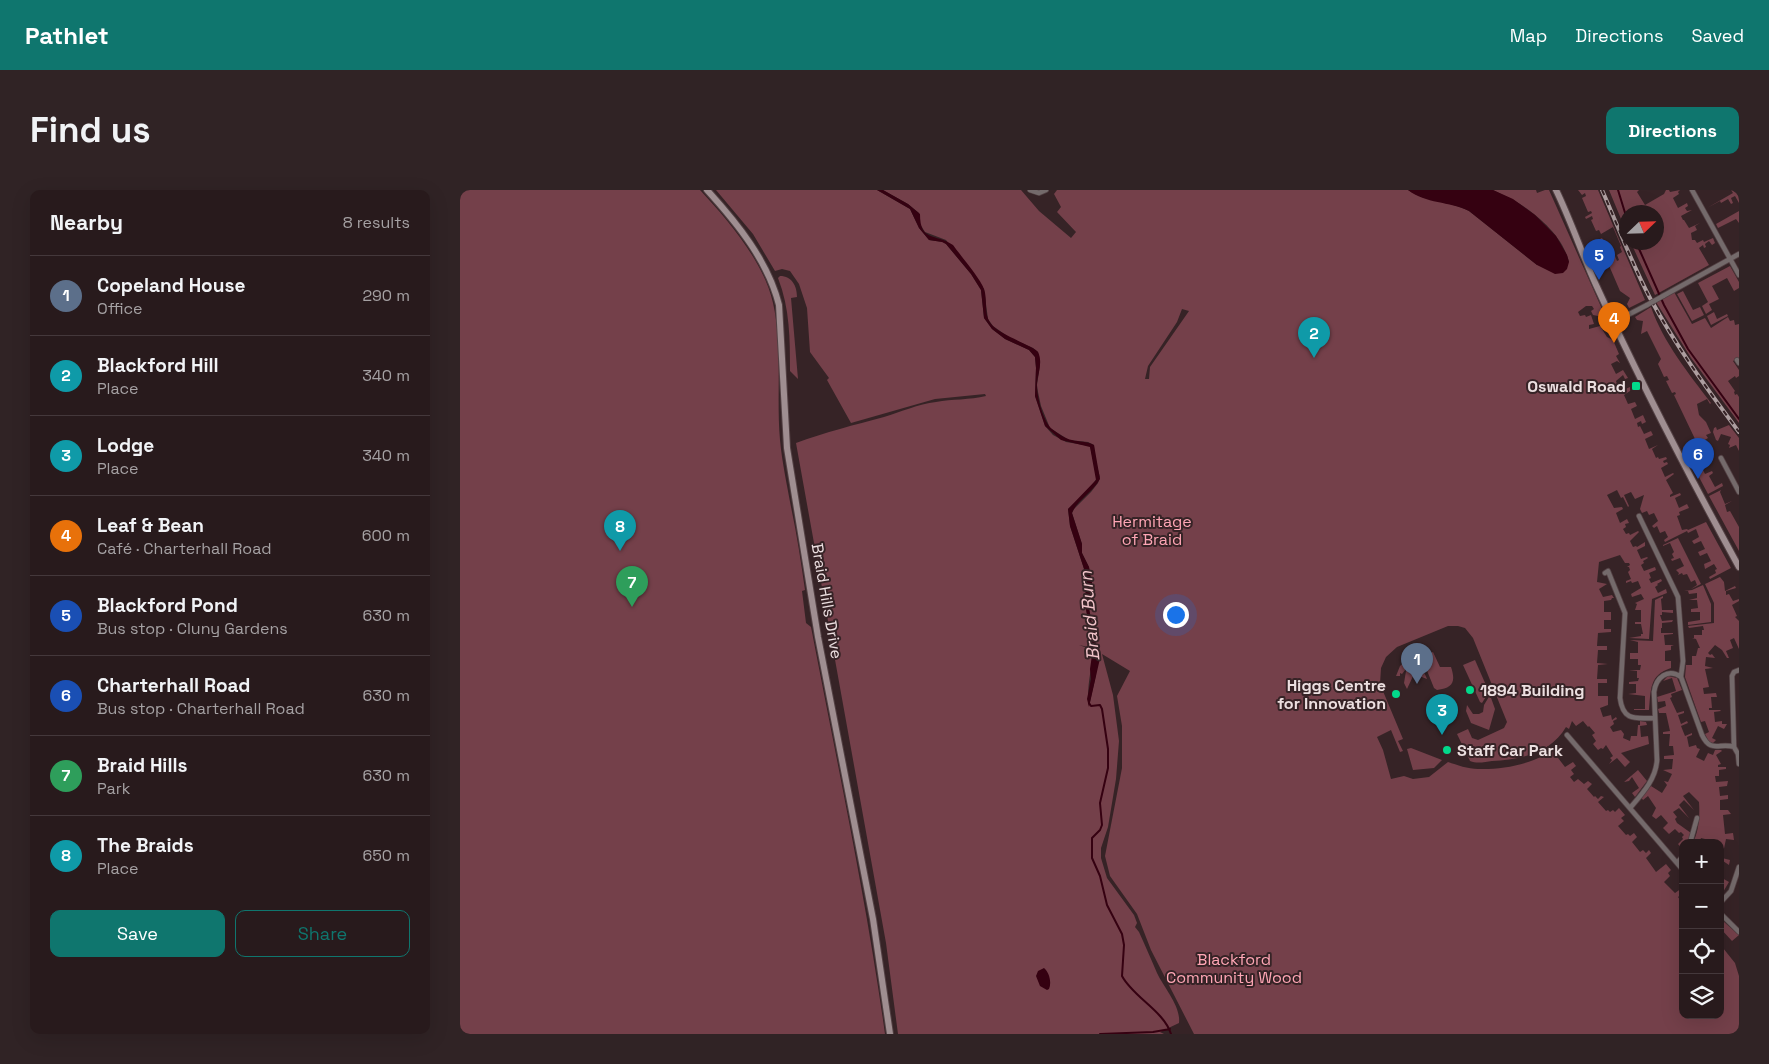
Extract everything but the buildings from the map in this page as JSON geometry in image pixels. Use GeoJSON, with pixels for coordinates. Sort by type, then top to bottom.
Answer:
{"type":"FeatureCollection","features":[{"type":"Feature","properties":{"kind":"street","name":"Braid Hills Drive"},"geometry":{"type":"LineString","coordinates":[[707,190],[729,216],[763,264],[776,293],[779,306],[783,356],[783,402],[788,454],[818,637],[873,918],[890,1034]]}},
{"type":"Feature","properties":{"kind":"street"},"geometry":{"type":"LineString","coordinates":[[1031,191],[1040,193],[1046,190]]}},
{"type":"Feature","properties":{"kind":"street"},"geometry":{"type":"LineString","coordinates":[[1556,190],[1596,284],[1671,441],[1739,567]]}},
{"type":"Feature","properties":{"kind":"street"},"geometry":{"type":"LineString","coordinates":[[1692,190],[1739,274]]}},
{"type":"Feature","properties":{"kind":"street"},"geometry":{"type":"LineString","coordinates":[[1614,322],[1739,254]]}},
{"type":"Feature","properties":{"kind":"street"},"geometry":{"type":"LineString","coordinates":[[1721,458],[1739,492]]}},
{"type":"Feature","properties":{"kind":"street"},"geometry":{"type":"LineString","coordinates":[[1638,516],[1678,597],[1683,661],[1681,676],[1702,735],[1706,743],[1712,746],[1734,747]]}},
{"type":"Feature","properties":{"kind":"street"},"geometry":{"type":"LineString","coordinates":[[1605,573],[1608,571],[1625,612],[1620,698],[1622,708],[1632,718],[1655,718]]}},
{"type":"Feature","properties":{"kind":"street"},"geometry":{"type":"LineString","coordinates":[[1736,671],[1732,676],[1734,747],[1738,754],[1739,764]]}},
{"type":"Feature","properties":{"kind":"street"},"geometry":{"type":"LineString","coordinates":[[1630,808],[1648,785],[1656,771],[1654,692],[1658,679],[1668,674],[1681,676]]}},
{"type":"Feature","properties":{"kind":"street"},"geometry":{"type":"LineString","coordinates":[[1567,735],[1679,865]]}},
{"type":"Feature","properties":{"kind":"street"},"geometry":{"type":"LineString","coordinates":[[1691,839],[1697,818]]}},
{"type":"Feature","properties":{"kind":"street"},"geometry":{"type":"LineString","coordinates":[[1724,899],[1731,891],[1739,867]]}},
{"type":"Feature","properties":{"kind":"street"},"geometry":{"type":"LineString","coordinates":[[1724,917],[1739,932]]}},
{"type":"Feature","properties":{"kind":"green space"},"geometry":{"type":"Polygon","coordinates":[[[460,190],[700,190],[744,242],[762,272],[773,303],[776,320],[779,354],[780,440],[805,590],[802,591],[806,623],[811,627],[851,830],[885,1034],[460,1034],[460,190]]]}},
{"type":"Feature","properties":{"kind":"green space"},"geometry":{"type":"Polygon","coordinates":[[[716,190],[877,190],[910,209],[919,228],[929,240],[946,244],[971,274],[981,290],[984,318],[992,329],[1005,339],[1029,350],[1035,357],[1035,396],[1045,426],[1053,435],[1066,442],[1090,446],[1097,478],[1087,492],[1068,509],[1070,526],[1086,575],[1087,588],[1084,598],[1093,648],[1079,645],[1093,650],[1089,706],[1096,675],[1097,652],[1100,652],[1097,650],[1088,603],[1092,583],[1089,567],[1082,553],[1082,544],[1072,513],[1098,483],[1100,477],[1095,459],[1094,445],[1088,442],[1069,440],[1050,428],[1041,406],[1038,392],[1037,385],[1040,365],[1038,352],[1010,338],[993,326],[988,319],[984,289],[946,240],[925,232],[920,224],[919,213],[908,204],[883,190],[1021,190],[1039,211],[1071,238],[1076,232],[1057,212],[1061,207],[1054,194],[1057,190],[1408,190],[1422,197],[1469,211],[1537,265],[1569,262],[1561,243],[1540,219],[1515,201],[1493,190],[1536,190],[1537,193],[1549,190],[1602,309],[1598,316],[1593,315],[1591,311],[1594,309],[1592,306],[1586,306],[1578,312],[1580,316],[1585,315],[1586,317],[1591,315],[1594,324],[1589,325],[1589,329],[1600,326],[1607,337],[1613,340],[1619,354],[1616,356],[1620,363],[1617,361],[1611,364],[1616,374],[1623,370],[1628,378],[1625,379],[1623,375],[1616,381],[1617,384],[1620,383],[1623,390],[1630,387],[1631,389],[1624,395],[1628,404],[1635,402],[1637,406],[1631,409],[1635,419],[1643,415],[1646,422],[1642,424],[1641,421],[1637,423],[1638,427],[1640,426],[1644,434],[1651,431],[1653,435],[1645,439],[1649,449],[1658,445],[1652,449],[1656,458],[1666,457],[1667,459],[1663,461],[1668,464],[1661,468],[1665,477],[1674,474],[1666,480],[1673,493],[1670,497],[1680,493],[1681,495],[1675,498],[1679,508],[1687,504],[1689,508],[1679,512],[1680,515],[1677,516],[1682,530],[1688,530],[1706,522],[1731,568],[1710,579],[1709,577],[1716,573],[1715,570],[1717,569],[1714,564],[1705,569],[1704,564],[1711,561],[1707,553],[1700,556],[1698,552],[1705,549],[1701,541],[1694,544],[1692,541],[1699,537],[1696,529],[1688,533],[1687,531],[1665,542],[1664,540],[1668,537],[1665,531],[1660,533],[1657,526],[1654,528],[1652,526],[1658,521],[1654,513],[1649,515],[1647,511],[1642,513],[1640,509],[1644,495],[1635,499],[1631,492],[1624,495],[1628,507],[1617,490],[1607,495],[1614,508],[1622,507],[1623,509],[1616,513],[1620,523],[1627,519],[1629,523],[1625,524],[1626,527],[1623,529],[1626,534],[1629,533],[1630,535],[1639,532],[1630,541],[1633,547],[1637,547],[1645,542],[1645,546],[1637,550],[1641,559],[1648,558],[1641,565],[1644,571],[1655,567],[1656,570],[1649,573],[1651,583],[1661,579],[1662,581],[1655,587],[1658,593],[1666,589],[1667,593],[1652,599],[1649,639],[1629,638],[1643,634],[1641,624],[1635,624],[1635,622],[1641,622],[1641,610],[1635,610],[1637,604],[1635,603],[1644,599],[1641,594],[1632,597],[1631,594],[1641,588],[1638,581],[1626,583],[1626,581],[1631,579],[1628,572],[1630,570],[1629,567],[1627,567],[1630,565],[1625,563],[1620,555],[1599,562],[1597,582],[1607,584],[1599,589],[1603,597],[1612,595],[1614,598],[1604,601],[1604,612],[1611,612],[1611,620],[1604,620],[1604,629],[1611,629],[1611,632],[1598,633],[1597,646],[1607,646],[1607,650],[1598,650],[1597,663],[1608,664],[1598,665],[1597,679],[1607,679],[1607,683],[1598,683],[1598,696],[1608,696],[1608,705],[1600,708],[1603,717],[1611,715],[1612,720],[1616,717],[1617,719],[1613,721],[1614,724],[1610,727],[1613,732],[1621,730],[1624,734],[1623,738],[1630,741],[1631,736],[1637,736],[1640,721],[1646,722],[1647,725],[1640,726],[1641,737],[1648,736],[1649,744],[1621,753],[1630,762],[1625,767],[1617,758],[1609,764],[1612,760],[1610,758],[1613,756],[1606,745],[1603,749],[1598,750],[1593,744],[1596,741],[1592,735],[1595,733],[1583,721],[1576,726],[1572,721],[1569,729],[1566,727],[1552,743],[1524,757],[1478,763],[1470,761],[1457,734],[1468,729],[1472,738],[1478,740],[1504,728],[1507,722],[1473,638],[1465,628],[1458,626],[1448,626],[1397,647],[1386,657],[1381,668],[1380,684],[1403,739],[1398,741],[1403,751],[1400,752],[1391,730],[1377,737],[1383,750],[1391,779],[1404,776],[1413,779],[1429,777],[1448,762],[1474,769],[1510,767],[1532,761],[1559,745],[1562,749],[1555,754],[1565,767],[1573,762],[1576,766],[1571,770],[1574,774],[1570,777],[1574,782],[1578,779],[1584,784],[1588,781],[1592,784],[1587,789],[1598,799],[1601,796],[1604,797],[1598,802],[1606,811],[1610,812],[1613,810],[1615,812],[1619,808],[1625,815],[1621,818],[1624,821],[1618,826],[1626,835],[1630,836],[1634,833],[1637,837],[1632,842],[1640,852],[1643,850],[1646,853],[1649,850],[1651,853],[1646,858],[1656,872],[1666,864],[1671,870],[1668,873],[1670,876],[1664,882],[1675,893],[1679,890],[1679,1019],[1724,1019],[1724,949],[1735,963],[1739,976],[1739,1034],[1194,1034],[1151,950],[1137,914],[1110,876],[1105,856],[1122,768],[1122,726],[1117,696],[1130,671],[1102,654],[1113,695],[1119,741],[1116,779],[1108,827],[1101,848],[1101,858],[1107,878],[1134,915],[1137,923],[1135,927],[1157,973],[1175,1004],[1179,1023],[1160,1032],[1164,1034],[898,1034],[886,943],[796,443],[923,404],[986,396],[985,394],[935,399],[851,423],[827,380],[829,378],[810,352],[807,308],[799,284],[790,271],[782,269],[775,271],[753,234],[716,190]],[[1182,309],[1177,322],[1148,366],[1145,379],[1149,379],[1150,367],[1189,311],[1182,309]]]}},
{"type":"Feature","properties":{"kind":"green space"},"geometry":{"type":"Polygon","coordinates":[[[1578,190],[1598,190],[1619,241],[1613,227],[1601,234],[1599,230],[1596,231],[1591,220],[1593,219],[1592,216],[1586,219],[1585,217],[1592,213],[1591,211],[1588,212],[1582,198],[1586,196],[1585,193],[1582,195],[1578,190]]]}},
{"type":"Feature","properties":{"kind":"green space"},"geometry":{"type":"Polygon","coordinates":[[[1609,190],[1639,190],[1637,192],[1645,205],[1619,205],[1619,214],[1609,190]]]}},
{"type":"Feature","properties":{"kind":"green space"},"geometry":{"type":"Polygon","coordinates":[[[1666,190],[1670,192],[1680,190],[1679,194],[1673,198],[1678,208],[1687,203],[1688,206],[1685,208],[1687,211],[1692,210],[1681,216],[1683,220],[1689,228],[1700,223],[1695,226],[1697,230],[1691,233],[1692,240],[1695,240],[1697,243],[1713,238],[1715,243],[1712,245],[1709,241],[1705,244],[1706,247],[1704,248],[1703,245],[1699,248],[1709,265],[1655,295],[1634,250],[1664,250],[1664,205],[1645,205],[1664,194],[1666,190]]]}},
{"type":"Feature","properties":{"kind":"green space"},"geometry":{"type":"Polygon","coordinates":[[[1731,190],[1739,190],[1739,203],[1735,196],[1731,198],[1733,203],[1731,204],[1728,199],[1707,208],[1733,193],[1731,190]]]}},
{"type":"Feature","properties":{"kind":"green space"},"geometry":{"type":"Polygon","coordinates":[[[1739,211],[1739,223],[1736,219],[1718,228],[1716,224],[1739,211]]]}},
{"type":"Feature","properties":{"kind":"green space"},"geometry":{"type":"Polygon","coordinates":[[[1602,238],[1612,257],[1615,256],[1617,261],[1619,260],[1617,255],[1622,252],[1621,250],[1624,250],[1645,300],[1629,308],[1627,304],[1630,298],[1620,291],[1598,240],[1602,238]]]}},
{"type":"Feature","properties":{"kind":"green space"},"geometry":{"type":"Polygon","coordinates":[[[1730,266],[1739,282],[1739,288],[1734,291],[1727,278],[1712,286],[1719,299],[1709,304],[1712,310],[1706,314],[1702,306],[1708,302],[1698,283],[1730,266]]]}},
{"type":"Feature","properties":{"kind":"green space"},"geometry":{"type":"Polygon","coordinates":[[[784,276],[793,282],[797,293],[797,297],[791,298],[798,379],[790,371],[788,324],[785,301],[778,278],[784,276]]]}},
{"type":"Feature","properties":{"kind":"green space"},"geometry":{"type":"Polygon","coordinates":[[[1683,291],[1693,310],[1700,307],[1704,315],[1692,321],[1677,294],[1683,291]]]}},
{"type":"Feature","properties":{"kind":"green space"},"geometry":{"type":"Polygon","coordinates":[[[1674,292],[1692,324],[1705,318],[1711,328],[1728,317],[1730,321],[1734,320],[1735,325],[1739,324],[1739,359],[1733,361],[1739,370],[1739,376],[1736,378],[1735,376],[1728,381],[1735,391],[1735,395],[1737,394],[1739,397],[1739,423],[1691,358],[1656,302],[1674,292]]]}},
{"type":"Feature","properties":{"kind":"green space"},"geometry":{"type":"Polygon","coordinates":[[[1651,307],[1669,345],[1711,403],[1707,399],[1697,404],[1699,415],[1706,422],[1711,433],[1706,435],[1708,438],[1703,441],[1706,445],[1697,449],[1696,446],[1693,448],[1698,458],[1703,458],[1699,462],[1705,474],[1712,471],[1713,473],[1709,476],[1715,487],[1722,483],[1723,486],[1708,494],[1683,447],[1695,439],[1674,395],[1676,394],[1675,392],[1672,393],[1666,381],[1669,380],[1667,376],[1664,377],[1658,364],[1661,359],[1647,331],[1641,334],[1643,321],[1637,320],[1635,317],[1651,307]]]}},
{"type":"Feature","properties":{"kind":"green space"},"geometry":{"type":"Polygon","coordinates":[[[1714,312],[1717,319],[1727,314],[1728,316],[1711,325],[1707,316],[1714,312]]]}},
{"type":"Feature","properties":{"kind":"green space"},"geometry":{"type":"Polygon","coordinates":[[[1729,425],[1739,438],[1739,451],[1736,445],[1729,448],[1730,445],[1728,444],[1731,437],[1721,434],[1718,441],[1716,440],[1713,432],[1714,428],[1716,427],[1717,430],[1729,425]]]}},
{"type":"Feature","properties":{"kind":"green space"},"geometry":{"type":"Polygon","coordinates":[[[1721,490],[1720,492],[1725,504],[1732,501],[1725,505],[1727,512],[1730,511],[1739,527],[1739,551],[1709,496],[1721,490]]]}},
{"type":"Feature","properties":{"kind":"green space"},"geometry":{"type":"Polygon","coordinates":[[[1678,538],[1701,584],[1691,589],[1697,585],[1695,580],[1691,582],[1687,574],[1683,575],[1682,573],[1678,575],[1679,573],[1676,570],[1684,566],[1680,558],[1672,561],[1671,559],[1674,558],[1672,554],[1674,552],[1670,543],[1663,546],[1678,538]]]}},
{"type":"Feature","properties":{"kind":"green space"},"geometry":{"type":"Polygon","coordinates":[[[1720,577],[1724,582],[1725,591],[1735,586],[1736,588],[1726,591],[1726,595],[1729,594],[1733,601],[1739,599],[1739,601],[1732,605],[1737,616],[1735,617],[1739,621],[1739,649],[1734,638],[1730,640],[1733,648],[1726,651],[1729,658],[1715,645],[1708,653],[1712,654],[1715,658],[1706,657],[1705,666],[1713,668],[1705,669],[1709,687],[1703,688],[1704,694],[1716,693],[1717,697],[1711,697],[1712,708],[1709,708],[1709,710],[1720,710],[1714,712],[1715,722],[1722,721],[1722,724],[1727,724],[1724,729],[1718,726],[1712,738],[1716,740],[1713,743],[1709,742],[1705,734],[1709,732],[1705,721],[1701,722],[1685,677],[1686,665],[1692,665],[1692,656],[1696,656],[1698,648],[1700,648],[1696,639],[1692,638],[1694,638],[1694,635],[1702,635],[1702,630],[1704,630],[1703,626],[1689,628],[1688,626],[1714,623],[1714,603],[1705,584],[1720,577]]]}},
{"type":"Feature","properties":{"kind":"green space"},"geometry":{"type":"Polygon","coordinates":[[[1703,585],[1711,604],[1711,622],[1688,625],[1688,622],[1700,620],[1700,612],[1691,612],[1691,609],[1698,608],[1697,600],[1689,600],[1697,598],[1697,593],[1689,594],[1688,591],[1684,591],[1703,585]]]}},
{"type":"Feature","properties":{"kind":"green space"},"geometry":{"type":"Polygon","coordinates":[[[1663,596],[1661,599],[1662,610],[1673,610],[1673,613],[1662,612],[1662,615],[1660,615],[1662,621],[1673,620],[1672,622],[1662,623],[1661,628],[1661,633],[1673,633],[1664,635],[1665,645],[1674,645],[1671,646],[1671,650],[1665,651],[1665,661],[1671,661],[1671,668],[1659,675],[1652,684],[1649,710],[1634,710],[1645,709],[1645,696],[1628,694],[1636,693],[1636,684],[1629,684],[1629,682],[1638,681],[1639,678],[1637,678],[1637,671],[1629,670],[1640,670],[1641,665],[1638,665],[1638,659],[1630,659],[1630,653],[1638,653],[1638,642],[1630,640],[1653,641],[1655,600],[1663,596]]]}},
{"type":"Feature","properties":{"kind":"green space"},"geometry":{"type":"Polygon","coordinates":[[[1433,652],[1440,667],[1451,667],[1453,680],[1447,688],[1437,690],[1434,688],[1422,658],[1433,652]]]}},
{"type":"Feature","properties":{"kind":"green space"},"geometry":{"type":"Polygon","coordinates":[[[1408,659],[1410,664],[1402,674],[1400,673],[1400,676],[1396,676],[1400,666],[1408,659]]]}},
{"type":"Feature","properties":{"kind":"green space"},"geometry":{"type":"Polygon","coordinates":[[[1475,660],[1489,692],[1482,703],[1463,665],[1475,660]]]}},
{"type":"Feature","properties":{"kind":"green space"},"geometry":{"type":"Polygon","coordinates":[[[1420,663],[1427,679],[1414,674],[1407,689],[1404,683],[1406,671],[1420,663]]]}},
{"type":"Feature","properties":{"kind":"green space"},"geometry":{"type":"Polygon","coordinates":[[[1668,676],[1677,678],[1682,690],[1671,694],[1672,697],[1670,698],[1677,713],[1684,711],[1684,713],[1678,715],[1681,724],[1687,721],[1688,723],[1681,726],[1685,736],[1692,733],[1692,735],[1687,737],[1689,747],[1696,745],[1700,749],[1696,757],[1704,761],[1708,753],[1713,755],[1715,750],[1722,751],[1716,755],[1721,764],[1718,767],[1726,767],[1726,769],[1719,770],[1719,776],[1715,776],[1716,782],[1728,781],[1727,786],[1719,787],[1720,796],[1728,795],[1728,799],[1720,800],[1720,810],[1728,810],[1731,814],[1723,815],[1725,834],[1733,833],[1734,840],[1726,839],[1724,848],[1724,839],[1695,839],[1699,823],[1699,802],[1689,792],[1683,796],[1694,810],[1684,800],[1679,805],[1689,818],[1679,808],[1673,812],[1677,817],[1675,819],[1677,823],[1691,833],[1689,839],[1683,839],[1684,835],[1675,829],[1669,834],[1663,828],[1668,823],[1661,815],[1656,819],[1652,816],[1656,808],[1648,796],[1643,800],[1641,797],[1651,786],[1662,793],[1667,785],[1664,781],[1668,782],[1672,774],[1663,770],[1672,769],[1673,759],[1664,759],[1664,756],[1674,755],[1673,746],[1669,746],[1670,734],[1663,734],[1663,732],[1670,731],[1666,713],[1659,713],[1658,709],[1666,706],[1665,701],[1658,702],[1657,697],[1676,691],[1672,678],[1663,681],[1668,676]]]}},
{"type":"Feature","properties":{"kind":"green space"},"geometry":{"type":"Polygon","coordinates":[[[1490,695],[1495,709],[1489,730],[1471,723],[1466,711],[1467,705],[1473,714],[1483,712],[1484,705],[1490,695]]]}},
{"type":"Feature","properties":{"kind":"green space"},"geometry":{"type":"Polygon","coordinates":[[[1411,748],[1442,760],[1434,768],[1413,770],[1407,749],[1411,748]]]}},
{"type":"Feature","properties":{"kind":"green space"},"geometry":{"type":"Polygon","coordinates":[[[1638,770],[1647,781],[1635,797],[1632,793],[1639,788],[1632,777],[1629,781],[1624,782],[1638,770]]]}},
{"type":"Feature","properties":{"kind":"green space"},"geometry":{"type":"Polygon","coordinates":[[[1724,858],[1730,860],[1729,865],[1724,862],[1724,858]]]}},
{"type":"Feature","properties":{"kind":"green space"},"geometry":{"type":"Polygon","coordinates":[[[1724,879],[1729,882],[1724,890],[1724,879]]]}},
{"type":"Feature","properties":{"kind":"green space"},"geometry":{"type":"Polygon","coordinates":[[[1724,922],[1739,935],[1732,941],[1724,932],[1724,922]]]}},
{"type":"Feature","properties":{"kind":"water"},"geometry":{"type":"Polygon","coordinates":[[[877,190],[883,190],[908,204],[920,214],[921,223],[926,233],[953,245],[982,284],[988,317],[992,325],[1038,352],[1040,364],[1037,383],[1038,394],[1043,414],[1049,425],[1056,432],[1067,438],[1094,445],[1100,479],[1074,508],[1072,513],[1082,544],[1082,553],[1089,567],[1092,583],[1088,603],[1097,653],[1101,654],[1089,707],[1087,699],[1091,679],[1090,669],[1093,648],[1084,598],[1087,588],[1086,575],[1070,526],[1068,509],[1096,480],[1090,447],[1061,440],[1045,426],[1035,396],[1035,357],[1029,350],[1005,339],[992,329],[984,318],[981,290],[971,274],[946,244],[929,240],[919,228],[910,209],[877,190]]]}},
{"type":"Feature","properties":{"kind":"water"},"geometry":{"type":"Polygon","coordinates":[[[1408,190],[1493,190],[1513,199],[1535,215],[1556,236],[1567,255],[1569,262],[1567,269],[1563,273],[1555,274],[1537,265],[1469,211],[1454,205],[1422,198],[1408,190]]]}},
{"type":"Feature","properties":{"kind":"water"},"geometry":{"type":"Polygon","coordinates":[[[1044,968],[1050,977],[1050,986],[1047,990],[1040,986],[1036,976],[1038,971],[1044,968]]]}},
{"type":"Feature","properties":{"kind":"waterway"},"geometry":{"type":"LineString","coordinates":[[1618,190],[1623,205]]}},
{"type":"Feature","properties":{"kind":"waterway"},"geometry":{"type":"LineString","coordinates":[[1640,250],[1664,305],[1688,349],[1739,419]]}},
{"type":"Feature","properties":{"kind":"waterway","name":"Braid Burn"},"geometry":{"type":"LineString","coordinates":[[1089,703],[1091,706],[1100,705],[1102,709],[1108,749],[1108,768],[1100,803],[1102,825],[1092,838],[1092,858],[1100,876],[1107,905],[1122,934],[1124,945],[1122,976],[1133,991],[1162,1018],[1171,1034]]}},
{"type":"Feature","properties":{"kind":"waterway"},"geometry":{"type":"LineString","coordinates":[[1100,1034],[1153,1032],[1170,1029]]}},
{"type":"Feature","properties":{"kind":"railway"},"geometry":{"type":"LineString","coordinates":[[1602,190],[1637,272],[1660,316],[1692,367],[1739,432]]}},
{"type":"Feature","properties":{"kind":"place","name":"Blackford Pond"},"geometry":{"type":"Point","coordinates":[1599,280]}},
{"type":"Feature","properties":{"kind":"place","name":"Leaf & Bean"},"geometry":{"type":"Point","coordinates":[1614,343]}},
{"type":"Feature","properties":{"kind":"place","name":"Blackford Hill"},"geometry":{"type":"Point","coordinates":[1314,358]}},
{"type":"Feature","properties":{"kind":"place","name":"Oswald Road"},"geometry":{"type":"Point","coordinates":[1636,386]}},
{"type":"Feature","properties":{"kind":"place","name":"Charterhall Road"},"geometry":{"type":"Point","coordinates":[1698,479]}},
{"type":"Feature","properties":{"kind":"place","name":"The Braids"},"geometry":{"type":"Point","coordinates":[620,551]}},
{"type":"Feature","properties":{"kind":"place","name":"Braid Hills"},"geometry":{"type":"Point","coordinates":[632,607]}},
{"type":"Feature","properties":{"kind":"place","name":"Copeland House"},"geometry":{"type":"Point","coordinates":[1417,684]}},
{"type":"Feature","properties":{"kind":"place","name":"1894 Building"},"geometry":{"type":"Point","coordinates":[1470,690]}},
{"type":"Feature","properties":{"kind":"place","name":"Higgs Centre for Innovation"},"geometry":{"type":"Point","coordinates":[1396,694]}},
{"type":"Feature","properties":{"kind":"place","name":"Lodge"},"geometry":{"type":"Point","coordinates":[1442,735]}},
{"type":"Feature","properties":{"kind":"place","name":"Staff Car Park"},"geometry":{"type":"Point","coordinates":[1447,750]}},
{"type":"Feature","properties":{"kind":"park label","name":"Hermitage of Braid"},"geometry":{"type":"Point","coordinates":[1152,530]}},
{"type":"Feature","properties":{"kind":"park label","name":"Blackford Community Wood"},"geometry":{"type":"Point","coordinates":[1234,968]}}]}
